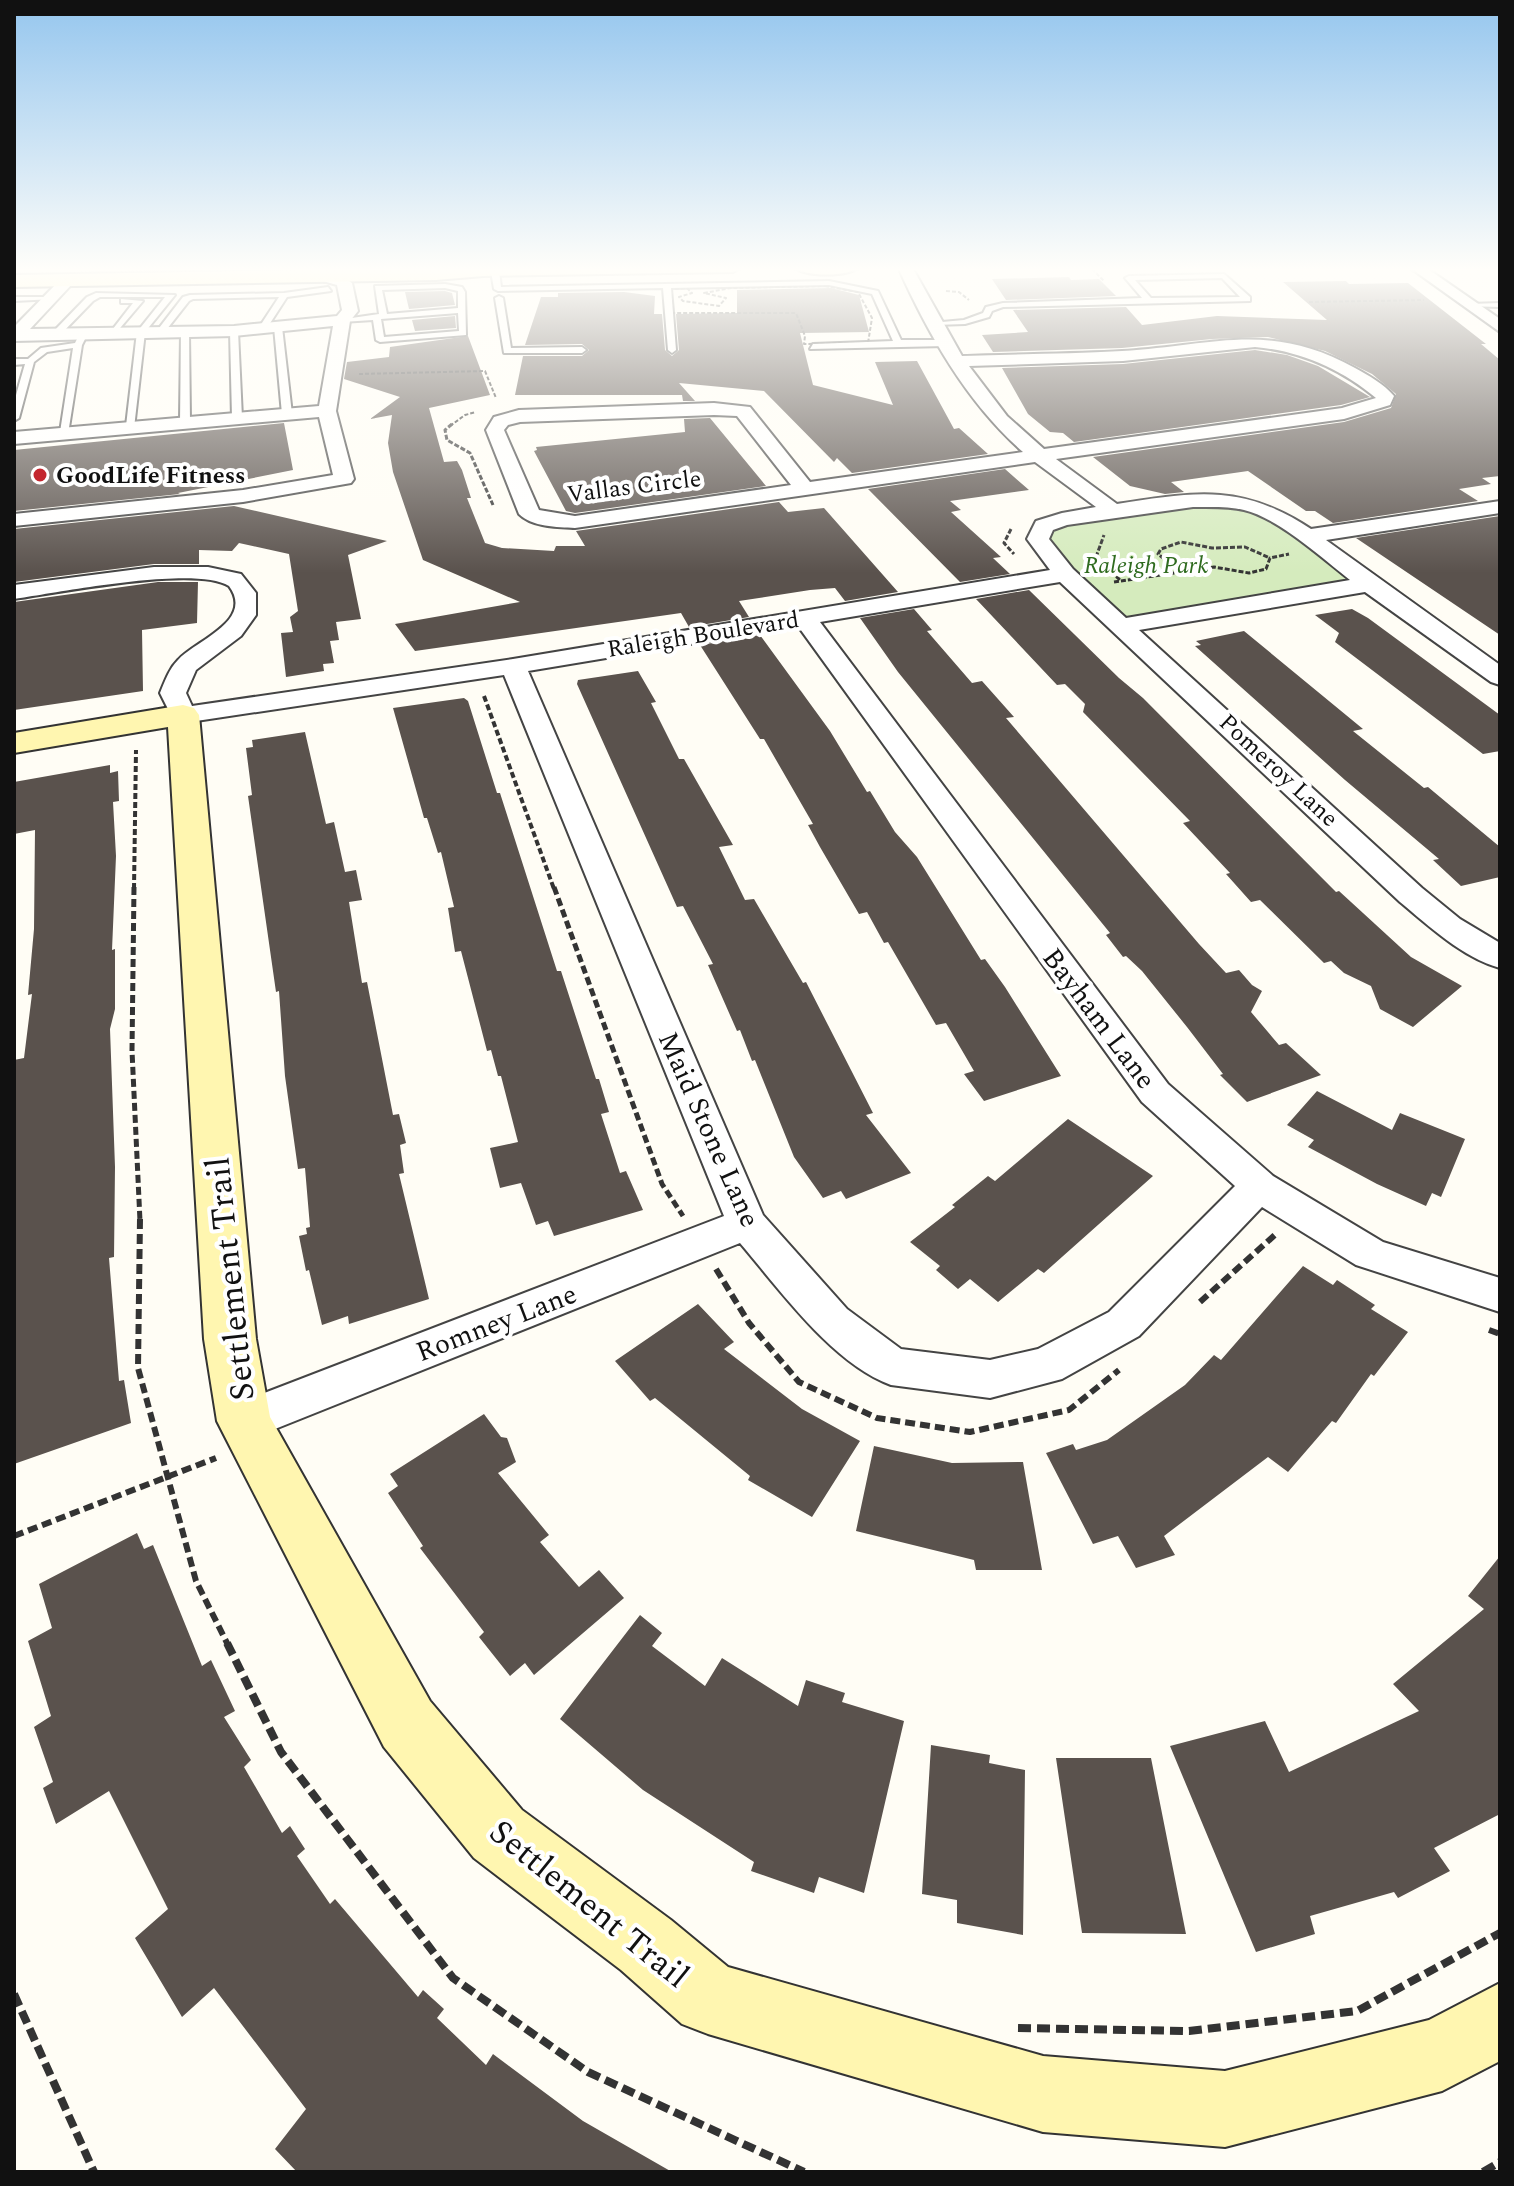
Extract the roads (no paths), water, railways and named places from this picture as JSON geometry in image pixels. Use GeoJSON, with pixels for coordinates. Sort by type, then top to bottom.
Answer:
{"type":"FeatureCollection","features":[{"type":"Feature","properties":{"kind":"main road","name":"Raleigh Boulevard"},"geometry":{"type":"LineString","coordinates":[[14,743],[159,732]]}},
{"type":"Feature","properties":{"kind":"main road","name":"Settlement Trail"},"geometry":{"type":"LineString","coordinates":[[159,732],[230,1339],[249,1434],[407,1724],[498,1834],[646,1945],[708,1998],[1043,2094],[1225,2109],[1442,2054],[1500,2020]]}},
{"type":"Feature","properties":{"kind":"street"},"geometry":{"type":"LineString","coordinates":[[14,520],[243,496],[344,479],[327,411],[334,369]]}},
{"type":"Feature","properties":{"kind":"street"},"geometry":{"type":"LineString","coordinates":[[964,369],[988,406],[1110,521]]}},
{"type":"Feature","properties":{"kind":"street","name":"Vallas Circle"},"geometry":{"type":"LineString","coordinates":[[805,490],[743,411],[714,409],[519,416],[501,421],[495,430],[530,514],[549,520],[575,522],[805,490],[1039,455],[1344,413],[1373,407],[1384,401],[1385,396],[1336,369]]}},
{"type":"Feature","properties":{"kind":"street"},"geometry":{"type":"LineString","coordinates":[[14,438],[327,411]]}},
{"type":"Feature","properties":{"kind":"street"},"geometry":{"type":"LineString","coordinates":[[1074,567],[1038,539],[1044,526],[1062,519],[1110,521],[1195,501],[1239,503],[1263,509],[1300,545],[1369,584],[1500,677]]}},
{"type":"Feature","properties":{"kind":"street"},"geometry":{"type":"LineString","coordinates":[[1300,545],[1500,507]]}},
{"type":"Feature","properties":{"kind":"street","name":"Raleigh Boulevard"},"geometry":{"type":"LineString","coordinates":[[159,732],[1074,567]]}},
{"type":"Feature","properties":{"kind":"street","name":"Pomeroy Lane"},"geometry":{"type":"LineString","coordinates":[[1074,567],[1124,625],[1411,895],[1449,926],[1500,957]]}},
{"type":"Feature","properties":{"kind":"street"},"geometry":{"type":"LineString","coordinates":[[14,592],[165,574],[231,577],[241,586],[247,606],[244,615],[224,638],[189,662],[180,676],[159,732]]}},
{"type":"Feature","properties":{"kind":"street"},"geometry":{"type":"LineString","coordinates":[[1124,625],[1369,584]]}},
{"type":"Feature","properties":{"kind":"street","name":"Bayham Lane"},"geometry":{"type":"LineString","coordinates":[[804,617],[1155,1093],[1259,1186],[1370,1254],[1500,1295]]}},
{"type":"Feature","properties":{"kind":"street","name":"Maid Stone Lane"},"geometry":{"type":"LineString","coordinates":[[513,666],[747,1224],[832,1321],[891,1366],[990,1379],[1047,1366],[1124,1324],[1259,1186]]}},
{"type":"Feature","properties":{"kind":"street","name":"Romney Lane"},"geometry":{"type":"LineString","coordinates":[[249,1434],[747,1224]]}},
{"type":"Feature","properties":{"kind":"lane"},"geometry":{"type":"LineString","coordinates":[[14,418],[28,369]]}},
{"type":"Feature","properties":{"kind":"lane"},"geometry":{"type":"LineString","coordinates":[[65,432],[76,369]]}},
{"type":"Feature","properties":{"kind":"lane"},"geometry":{"type":"LineString","coordinates":[[131,426],[137,369]]}},
{"type":"Feature","properties":{"kind":"lane"},"geometry":{"type":"LineString","coordinates":[[185,369],[185,422]]}},
{"type":"Feature","properties":{"kind":"lane"},"geometry":{"type":"LineString","coordinates":[[235,369],[237,418]]}},
{"type":"Feature","properties":{"kind":"lane"},"geometry":{"type":"LineString","coordinates":[[278,369],[287,414]]}},
{"type":"Feature","properties":{"kind":"place","name":"GoodLife Fitness"},"geometry":{"type":"Point","coordinates":[40,475]}},
{"type":"Feature","properties":{"kind":"park label","name":"Raleigh Park"},"geometry":{"type":"Point","coordinates":[1146,565]}}]}
